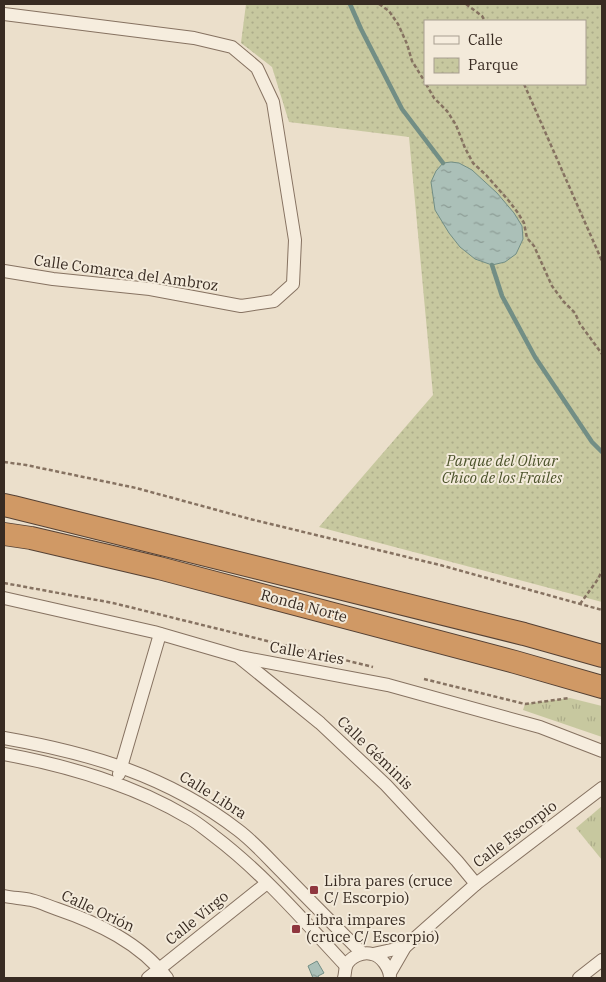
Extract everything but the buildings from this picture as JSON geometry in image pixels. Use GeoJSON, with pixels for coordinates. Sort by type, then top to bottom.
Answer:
{"type":"FeatureCollection","features":[{"type":"Feature","properties":{"kind":"highway","name":"Ronda Norte"},"geometry":{"type":"LineString","coordinates":[[4,505],[514,632],[602,656]]}},
{"type":"Feature","properties":{"kind":"highway","name":"Ronda Norte"},"geometry":{"type":"LineString","coordinates":[[4,534],[31,538],[159,568],[515,662],[602,687]]}},
{"type":"Feature","properties":{"kind":"street","name":"Calle Comarca del Ambroz"},"geometry":{"type":"LineString","coordinates":[[4,14],[194,38],[232,47],[257,68],[273,102],[295,240],[293,284],[274,301],[241,306],[150,289],[53,279],[4,271]]}},
{"type":"Feature","properties":{"kind":"street","name":"Calle Aries"},"geometry":{"type":"LineString","coordinates":[[4,598],[160,634],[240,657],[388,685],[540,727],[602,751]]}},
{"type":"Feature","properties":{"kind":"street"},"geometry":{"type":"LineString","coordinates":[[116,784],[160,634]]}},
{"type":"Feature","properties":{"kind":"street","name":"Calle Géminis"},"geometry":{"type":"LineString","coordinates":[[240,657],[320,723],[379,779],[457,861],[476,884]]}},
{"type":"Feature","properties":{"kind":"street","name":"Calle Libra"},"geometry":{"type":"LineString","coordinates":[[4,738],[77,753],[122,767],[157,781],[198,802],[239,830],[368,953],[384,962],[390,976]]}},
{"type":"Feature","properties":{"kind":"street"},"geometry":{"type":"LineString","coordinates":[[4,754],[71,768],[150,797],[191,818],[228,846],[267,883],[345,972],[352,958],[368,953],[404,947]]}},
{"type":"Feature","properties":{"kind":"street","name":"Calle Escorpio"},"geometry":{"type":"LineString","coordinates":[[404,947],[476,884],[602,788]]}},
{"type":"Feature","properties":{"kind":"street","name":"Calle Virgo"},"geometry":{"type":"LineString","coordinates":[[148,978],[164,974],[267,883]]}},
{"type":"Feature","properties":{"kind":"street","name":"Calle Orión"},"geometry":{"type":"LineString","coordinates":[[4,896],[31,900],[78,916],[115,934],[134,946],[164,974]]}},
{"type":"Feature","properties":{"kind":"street"},"geometry":{"type":"LineString","coordinates":[[390,976],[404,947]]}},
{"type":"Feature","properties":{"kind":"street"},"geometry":{"type":"LineString","coordinates":[[579,978],[602,960]]}},
{"type":"Feature","properties":{"kind":"path"},"geometry":{"type":"LineString","coordinates":[[379,4],[389,11],[398,24],[412,60],[424,81]]}},
{"type":"Feature","properties":{"kind":"path"},"geometry":{"type":"LineString","coordinates":[[466,4],[485,20]]}},
{"type":"Feature","properties":{"kind":"path"},"geometry":{"type":"LineString","coordinates":[[426,85],[434,98],[456,125],[465,148],[474,163],[518,213],[524,223],[527,238],[534,246],[552,286],[575,313],[580,324],[602,354]]}},
{"type":"Feature","properties":{"kind":"path"},"geometry":{"type":"LineString","coordinates":[[524,85],[602,262]]}},
{"type":"Feature","properties":{"kind":"path"},"geometry":{"type":"LineString","coordinates":[[4,462],[136,488],[250,520],[440,565],[602,610]]}},
{"type":"Feature","properties":{"kind":"path"},"geometry":{"type":"LineString","coordinates":[[580,604],[598,579],[602,570]]}},
{"type":"Feature","properties":{"kind":"path"},"geometry":{"type":"LineString","coordinates":[[4,582],[113,604],[382,669]]}},
{"type":"Feature","properties":{"kind":"path"},"geometry":{"type":"LineString","coordinates":[[420,678],[526,704],[570,698]]}},
{"type":"Feature","properties":{"kind":"green space","name":"Parque del Olivar Chico de los Frailes"},"geometry":{"type":"Polygon","coordinates":[[[246,4],[602,4],[602,602],[319,527],[433,395],[409,137],[289,122],[272,67],[241,43],[246,4]]]}},
{"type":"Feature","properties":{"kind":"green space"},"geometry":{"type":"Polygon","coordinates":[[[570,698],[602,706],[602,737],[523,710],[525,704],[570,698]]]}},
{"type":"Feature","properties":{"kind":"green space"},"geometry":{"type":"Polygon","coordinates":[[[602,806],[602,860],[576,828],[602,806]]]}},
{"type":"Feature","properties":{"kind":"water"},"geometry":{"type":"Polygon","coordinates":[[[443,163],[459,163],[472,170],[497,193],[522,226],[523,239],[516,254],[505,262],[492,265],[475,259],[460,247],[435,210],[431,182],[436,171],[443,163]]]}},
{"type":"Feature","properties":{"kind":"water"},"geometry":{"type":"Polygon","coordinates":[[[317,961],[324,973],[318,976],[319,978],[313,978],[308,966],[317,961]]]}},
{"type":"Feature","properties":{"kind":"waterway"},"geometry":{"type":"LineString","coordinates":[[350,4],[402,109],[443,163]]}},
{"type":"Feature","properties":{"kind":"waterway"},"geometry":{"type":"LineString","coordinates":[[492,265],[502,296],[535,357],[592,442],[602,452]]}},
{"type":"Feature","properties":{"kind":"place","name":"Libra pares (cruce C/ Escorpio)"},"geometry":{"type":"Point","coordinates":[314,890]}},
{"type":"Feature","properties":{"kind":"place","name":"Libra impares (cruce C/ Escorpio)"},"geometry":{"type":"Point","coordinates":[296,929]}}]}
